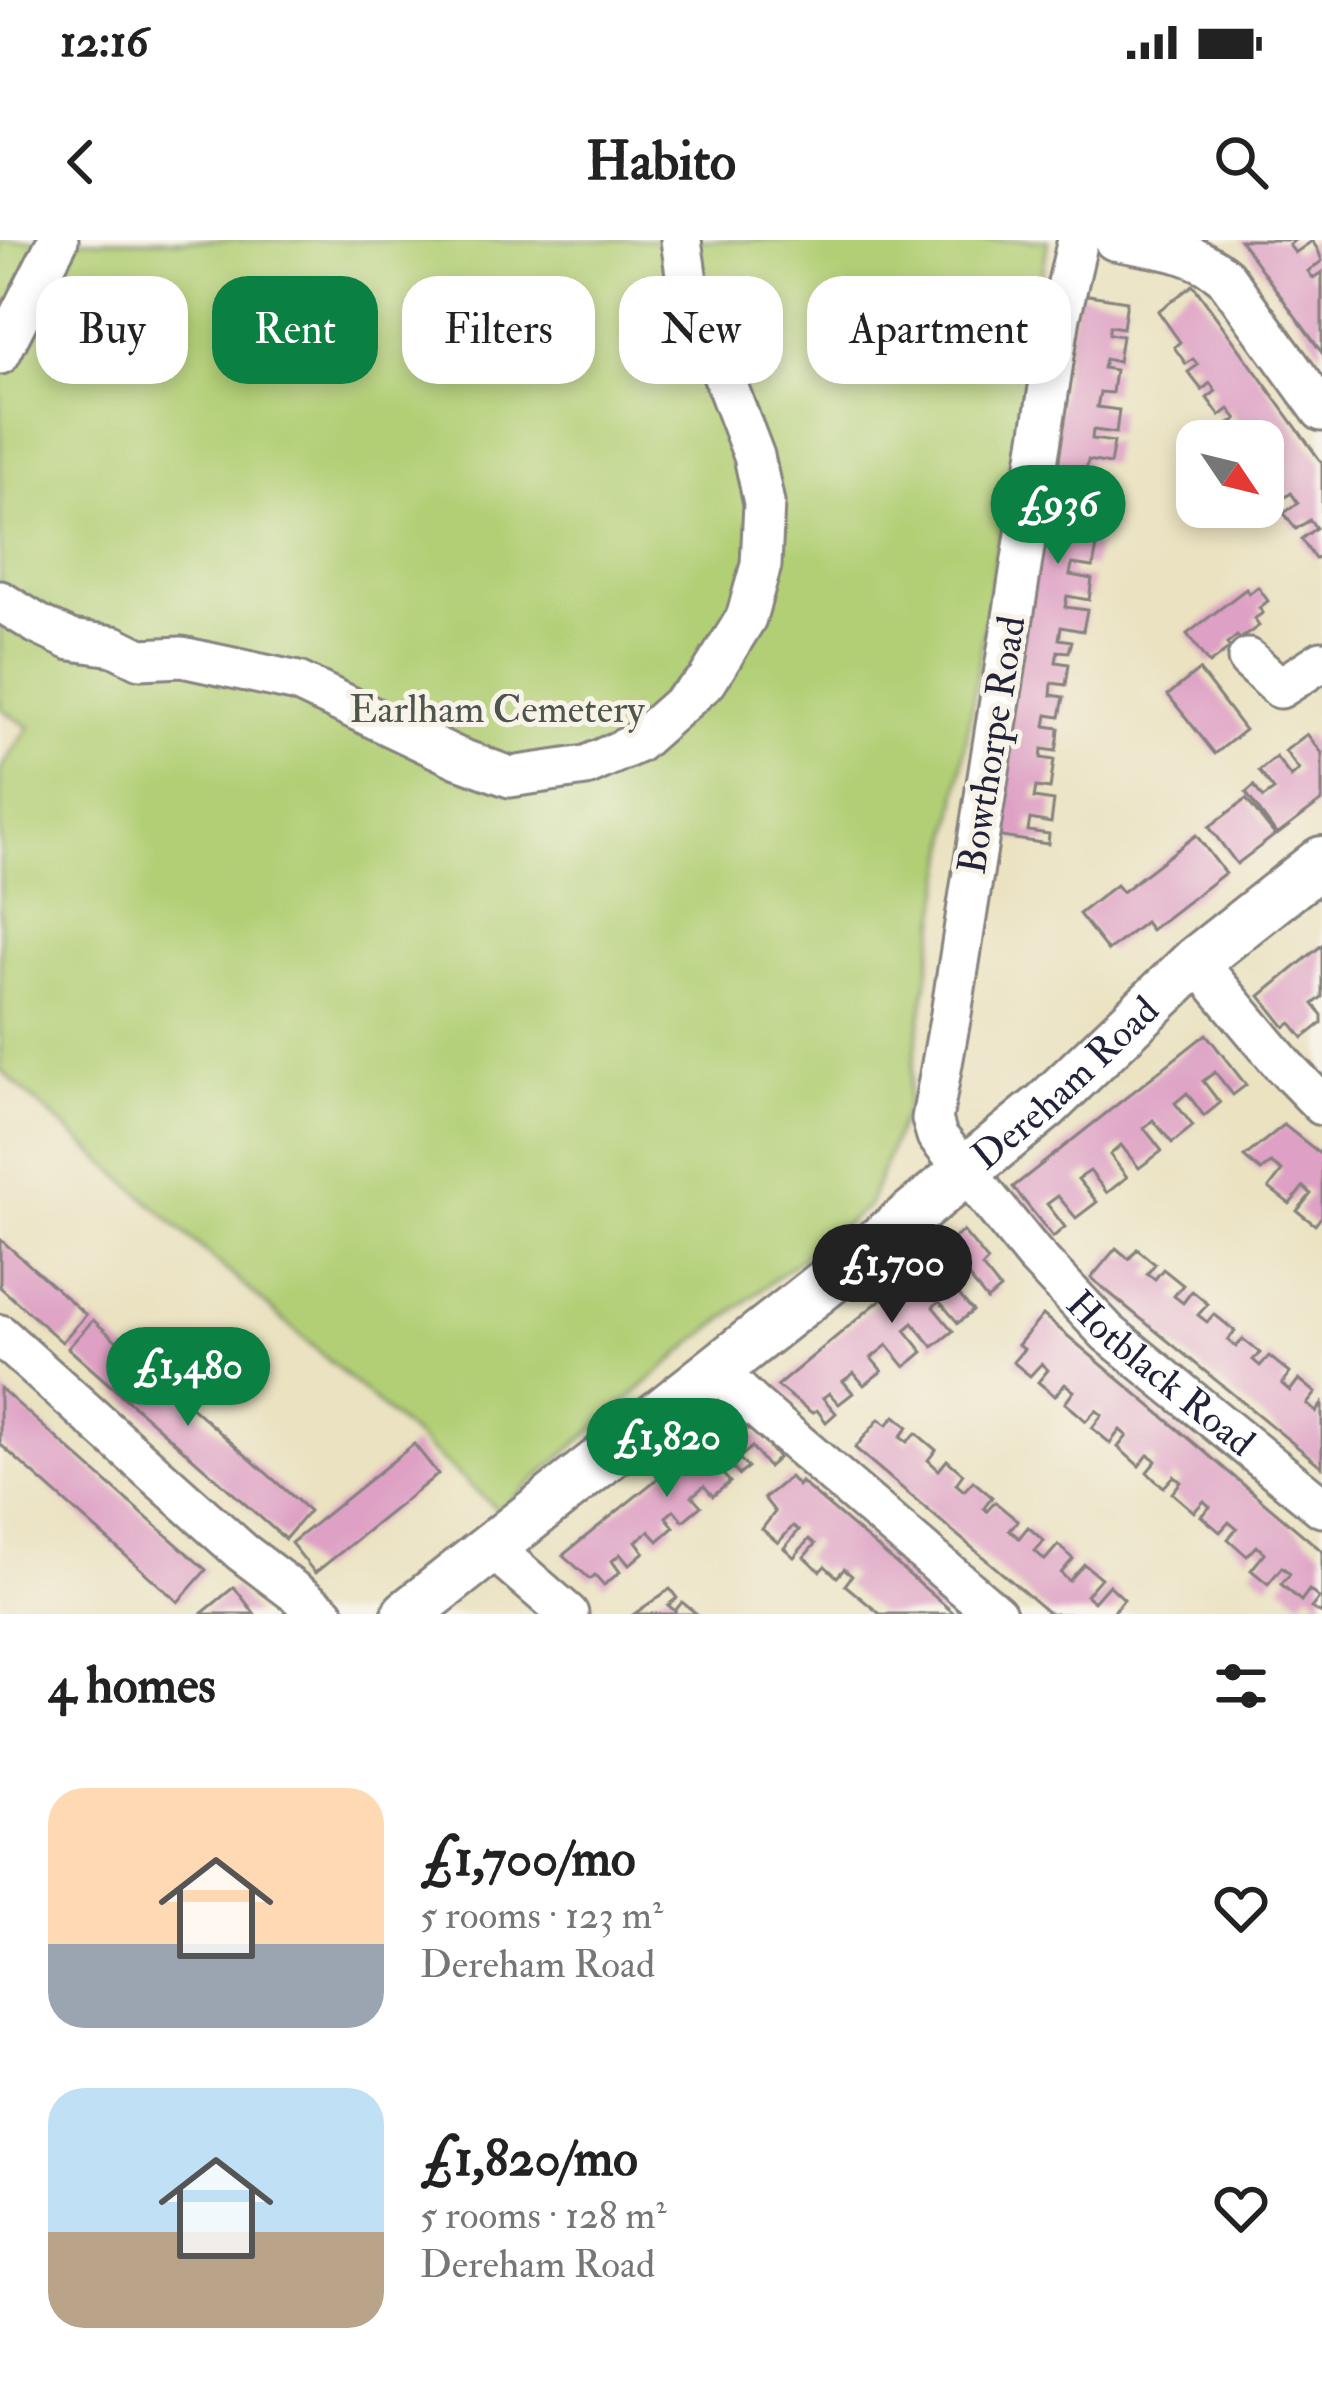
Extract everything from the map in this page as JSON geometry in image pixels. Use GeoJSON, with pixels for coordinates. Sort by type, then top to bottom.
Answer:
{"type":"FeatureCollection","features":[{"type":"Feature","properties":{"kind":"main road","name":"Dereham Road"},"geometry":{"type":"LineString","coordinates":[[407,1614],[1046,1105],[1196,961],[1252,896],[1322,861]]}},
{"type":"Feature","properties":{"kind":"street"},"geometry":{"type":"LineString","coordinates":[[0,354],[58,240]]}},
{"type":"Feature","properties":{"kind":"street"},"geometry":{"type":"LineString","coordinates":[[0,601],[70,640],[114,646],[140,659],[182,657],[298,682],[510,778],[586,766],[637,742],[706,682],[746,618],[761,565],[764,503],[754,457],[687,281],[681,240]]}},
{"type":"Feature","properties":{"kind":"street"},"geometry":{"type":"LineString","coordinates":[[1082,241],[1187,254],[1206,261],[1225,277],[1322,410]]}},
{"type":"Feature","properties":{"kind":"street","name":"Bowthorpe Road"},"geometry":{"type":"LineString","coordinates":[[966,1170],[937,1136],[932,1119],[1060,317],[1082,241]]}},
{"type":"Feature","properties":{"kind":"street"},"geometry":{"type":"LineString","coordinates":[[1248,658],[1280,688],[1322,661]]}},
{"type":"Feature","properties":{"kind":"street"},"geometry":{"type":"LineString","coordinates":[[1196,961],[1322,1105]]}},
{"type":"Feature","properties":{"kind":"street","name":"Hotblack Road"},"geometry":{"type":"LineString","coordinates":[[966,1170],[1034,1255],[1108,1333],[1322,1508]]}},
{"type":"Feature","properties":{"kind":"street"},"geometry":{"type":"LineString","coordinates":[[0,1335],[242,1552],[324,1614]]}},
{"type":"Feature","properties":{"kind":"street"},"geometry":{"type":"LineString","coordinates":[[716,1370],[996,1614]]}},
{"type":"Feature","properties":{"kind":"street"},"geometry":{"type":"LineString","coordinates":[[493,1549],[568,1614]]}},
{"type":"Feature","properties":{"kind":"green space","name":"Earlham Cemetery"},"geometry":{"type":"Polygon","coordinates":[[[0,240],[1048,240],[1042,276],[807,276],[807,384],[1024,384],[906,1109],[868,1206],[694,1342],[499,1511],[0,1070],[0,771],[29,727],[0,708],[0,240]]]}},
{"type":"Feature","properties":{"kind":"building"},"geometry":{"type":"Polygon","coordinates":[[[1240,240],[1295,240],[1289,245],[1295,253],[1312,241],[1322,261],[1308,271],[1313,278],[1322,272],[1322,353],[1240,240]]]}},
{"type":"Feature","properties":{"kind":"building"},"geometry":{"type":"Polygon","coordinates":[[[1193,285],[1322,463],[1322,554],[1315,559],[1301,539],[1316,528],[1310,520],[1296,529],[1284,513],[1298,503],[1291,493],[1284,498],[1284,420],[1236,420],[1229,409],[1220,416],[1207,398],[1216,391],[1210,383],[1202,390],[1188,372],[1198,365],[1193,359],[1186,364],[1174,347],[1180,342],[1158,311],[1193,285]]]}},
{"type":"Feature","properties":{"kind":"building"},"geometry":{"type":"Polygon","coordinates":[[[1076,293],[1127,301],[1123,328],[1110,326],[1109,330],[1109,334],[1122,336],[1118,362],[1105,359],[1103,368],[1115,370],[1112,393],[1100,392],[1097,407],[1119,410],[1116,433],[1093,430],[1092,439],[1114,442],[1110,464],[1088,460],[1086,473],[1098,475],[1095,495],[1083,493],[1081,505],[1094,507],[1090,533],[1077,531],[1075,542],[1097,546],[1093,567],[1072,564],[1070,575],[1092,579],[1089,600],[1067,596],[1065,607],[1087,610],[1083,631],[1061,627],[1059,639],[1072,641],[1069,652],[1058,651],[1056,662],[1069,664],[1066,685],[1052,683],[1051,695],[1064,697],[1060,717],[1047,715],[1045,726],[1059,728],[1058,740],[1056,751],[1042,749],[1041,758],[1054,760],[1050,789],[1036,787],[1034,798],[1054,801],[1051,823],[1030,819],[1028,831],[1049,834],[1048,844],[989,835],[1061,384],[1071,384],[1076,293]]]}},
{"type":"Feature","properties":{"kind":"building"},"geometry":{"type":"Polygon","coordinates":[[[1258,587],[1268,601],[1254,619],[1259,626],[1240,639],[1237,636],[1209,664],[1187,634],[1246,589],[1249,594],[1258,587]]]}},
{"type":"Feature","properties":{"kind":"building"},"geometry":{"type":"Polygon","coordinates":[[[1199,670],[1245,730],[1215,754],[1168,695],[1199,670]]]}},
{"type":"Feature","properties":{"kind":"building"},"geometry":{"type":"Polygon","coordinates":[[[1307,734],[1322,753],[1322,801],[1277,835],[1246,793],[1254,786],[1263,798],[1274,790],[1259,771],[1276,757],[1291,777],[1299,770],[1285,751],[1307,734]]]}},
{"type":"Feature","properties":{"kind":"building"},"geometry":{"type":"Polygon","coordinates":[[[1246,799],[1275,835],[1237,864],[1209,827],[1246,799]]]}},
{"type":"Feature","properties":{"kind":"building"},"geometry":{"type":"Polygon","coordinates":[[[1196,835],[1225,873],[1151,930],[1145,922],[1108,951],[1079,914],[1116,885],[1122,892],[1196,835]]]}},
{"type":"Feature","properties":{"kind":"building"},"geometry":{"type":"Polygon","coordinates":[[[1322,945],[1322,997],[1313,1004],[1322,1023],[1303,1038],[1291,1023],[1285,1027],[1260,996],[1322,945]]]}},
{"type":"Feature","properties":{"kind":"building"},"geometry":{"type":"Polygon","coordinates":[[[1206,1034],[1246,1085],[1233,1095],[1215,1072],[1203,1081],[1220,1103],[1204,1116],[1187,1093],[1175,1103],[1193,1126],[1172,1143],[1153,1120],[1144,1128],[1162,1151],[1139,1168],[1121,1145],[1110,1155],[1127,1177],[1107,1193],[1090,1171],[1078,1179],[1097,1202],[1076,1218],[1058,1196],[1047,1204],[1065,1227],[1053,1237],[1013,1187],[1206,1034]]]}},
{"type":"Feature","properties":{"kind":"building"},"geometry":{"type":"Polygon","coordinates":[[[1284,1125],[1322,1155],[1322,1216],[1315,1225],[1297,1211],[1311,1194],[1303,1187],[1290,1204],[1269,1188],[1282,1171],[1271,1163],[1261,1171],[1244,1157],[1284,1125]]]}},
{"type":"Feature","properties":{"kind":"building"},"geometry":{"type":"Polygon","coordinates":[[[963,1231],[988,1261],[982,1267],[1000,1289],[987,1300],[968,1276],[953,1288],[973,1311],[958,1323],[939,1301],[933,1307],[953,1331],[933,1347],[913,1323],[905,1330],[923,1352],[905,1367],[887,1345],[871,1358],[882,1371],[864,1385],[854,1373],[843,1381],[853,1393],[839,1404],[829,1393],[823,1398],[836,1413],[826,1422],[817,1410],[812,1413],[777,1386],[963,1231]]]}},
{"type":"Feature","properties":{"kind":"building"},"geometry":{"type":"Polygon","coordinates":[[[0,1239],[86,1315],[62,1342],[0,1287],[0,1239]]]}},
{"type":"Feature","properties":{"kind":"building"},"geometry":{"type":"Polygon","coordinates":[[[1116,1248],[1129,1259],[1137,1249],[1155,1264],[1147,1274],[1155,1279],[1163,1269],[1183,1285],[1174,1296],[1183,1303],[1192,1291],[1208,1304],[1198,1315],[1207,1322],[1214,1314],[1235,1331],[1228,1340],[1236,1347],[1243,1339],[1260,1353],[1253,1360],[1260,1366],[1269,1356],[1290,1373],[1282,1384],[1290,1391],[1299,1379],[1316,1393],[1307,1404],[1316,1412],[1322,1404],[1322,1467],[1091,1278],[1116,1248]]]}},
{"type":"Feature","properties":{"kind":"building"},"geometry":{"type":"Polygon","coordinates":[[[1043,1315],[1322,1551],[1322,1614],[1311,1608],[1319,1598],[1309,1590],[1301,1601],[1281,1584],[1290,1574],[1282,1567],[1268,1584],[1251,1570],[1265,1553],[1256,1546],[1247,1556],[1228,1539],[1237,1529],[1229,1522],[1220,1532],[1201,1516],[1210,1507],[1204,1501],[1194,1512],[1172,1493],[1181,1482],[1174,1476],[1164,1487],[1155,1480],[1147,1472],[1156,1461],[1148,1455],[1139,1466],[1118,1447],[1127,1436],[1120,1430],[1110,1443],[1092,1428],[1102,1415],[1096,1410],[1086,1421],[1065,1403],[1074,1391],[1065,1384],[1055,1396],[1038,1382],[1048,1370],[1045,1367],[1041,1364],[1030,1376],[1013,1362],[1024,1349],[1018,1345],[1043,1315]]]}},
{"type":"Feature","properties":{"kind":"building"},"geometry":{"type":"Polygon","coordinates":[[[93,1320],[309,1511],[285,1539],[68,1348],[93,1320]]]}},
{"type":"Feature","properties":{"kind":"building"},"geometry":{"type":"Polygon","coordinates":[[[0,1388],[206,1570],[178,1602],[0,1444],[0,1388]]]}},
{"type":"Feature","properties":{"kind":"building"},"geometry":{"type":"Polygon","coordinates":[[[735,1416],[778,1458],[768,1467],[752,1447],[739,1458],[748,1468],[739,1475],[730,1464],[721,1472],[730,1482],[713,1496],[704,1486],[692,1496],[701,1506],[683,1521],[674,1510],[666,1517],[674,1527],[658,1541],[649,1531],[636,1541],[644,1552],[629,1565],[620,1554],[612,1561],[620,1572],[604,1585],[563,1555],[735,1416]]]}},
{"type":"Feature","properties":{"kind":"building"},"geometry":{"type":"Polygon","coordinates":[[[895,1416],[908,1427],[900,1437],[907,1442],[916,1433],[936,1450],[928,1460],[939,1470],[947,1460],[963,1474],[956,1484],[964,1491],[973,1481],[992,1497],[984,1508],[987,1511],[995,1502],[1018,1521],[1009,1530],[1019,1538],[1028,1527],[1044,1541],[1035,1551],[1045,1560],[1058,1545],[1073,1559],[1061,1573],[1069,1581],[1084,1564],[1101,1578],[1086,1595],[1094,1602],[1109,1585],[1124,1599],[1112,1614],[1050,1614],[855,1448],[879,1419],[887,1425],[895,1416]]]}},
{"type":"Feature","properties":{"kind":"building"},"geometry":{"type":"Polygon","coordinates":[[[414,1444],[438,1474],[315,1573],[291,1543],[414,1444]]]}},
{"type":"Feature","properties":{"kind":"building"},"geometry":{"type":"Polygon","coordinates":[[[790,1477],[955,1614],[880,1614],[845,1585],[852,1576],[844,1569],[837,1577],[825,1566],[820,1571],[804,1557],[815,1544],[809,1539],[794,1557],[784,1548],[799,1530],[793,1526],[778,1543],[762,1529],[775,1512],[764,1498],[790,1477]]]}},
{"type":"Feature","properties":{"kind":"building"},"geometry":{"type":"Polygon","coordinates":[[[234,1587],[255,1614],[201,1614],[217,1601],[234,1587]]]}},
{"type":"Feature","properties":{"kind":"building"},"geometry":{"type":"Polygon","coordinates":[[[670,1589],[677,1598],[668,1605],[675,1611],[682,1602],[697,1614],[634,1614],[670,1589]]]}}]}
